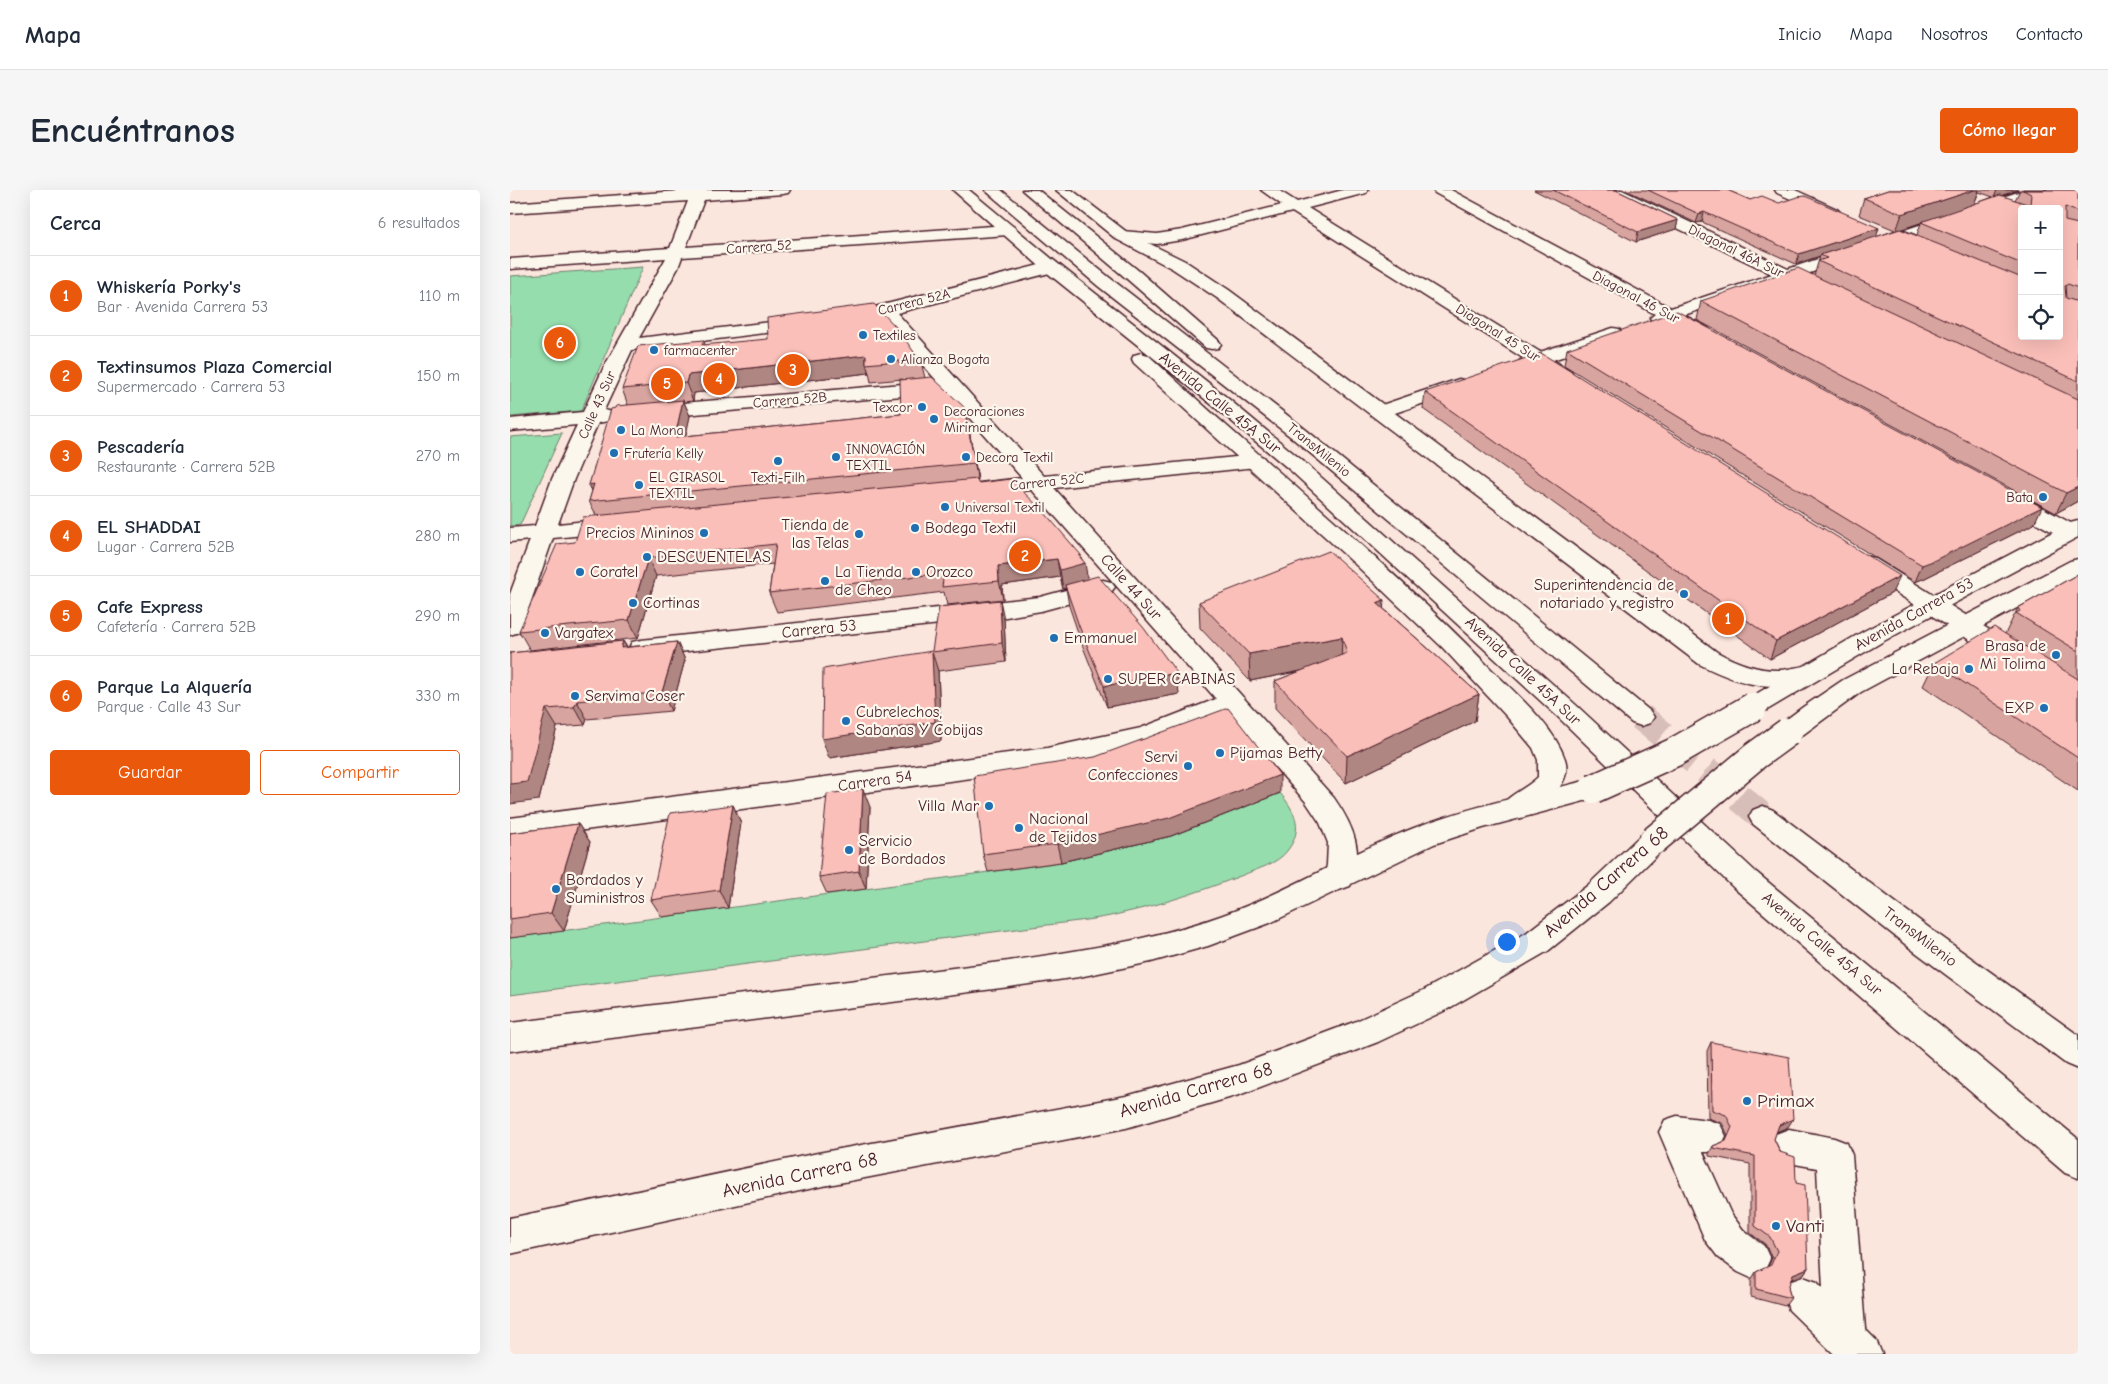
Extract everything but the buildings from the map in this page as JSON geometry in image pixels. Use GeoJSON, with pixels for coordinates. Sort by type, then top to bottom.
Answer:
{"type":"FeatureCollection","features":[{"type":"Feature","properties":{"kind":"main road"},"geometry":{"type":"LineString","coordinates":[[510,208],[699,193],[783,190]]}},
{"type":"Feature","properties":{"kind":"main road","name":"Avenida Calle 45A Sur"},"geometry":{"type":"LineString","coordinates":[[960,190],[1051,267],[1218,400],[1297,466],[1566,711],[1745,880],[2078,1161]]}},
{"type":"Feature","properties":{"kind":"main road","name":"TransMilenio"},"geometry":{"type":"LineString","coordinates":[[992,190],[1104,282],[1298,432],[1648,713],[1310,429],[1133,275],[1029,190]]}},
{"type":"Feature","properties":{"kind":"main road"},"geometry":{"type":"LineString","coordinates":[[1063,190],[1122,236],[1179,265],[1223,294],[1708,658],[1726,668],[1756,677],[1794,678],[1808,673]]}},
{"type":"Feature","properties":{"kind":"main road","name":"Diagonal 45 Sur"},"geometry":{"type":"LineString","coordinates":[[1268,190],[1580,385]]}},
{"type":"Feature","properties":{"kind":"main road"},"geometry":{"type":"LineString","coordinates":[[1122,236],[1157,239],[1182,236],[1361,190]]}},
{"type":"Feature","properties":{"kind":"main road","name":"Diagonal 46 Sur"},"geometry":{"type":"LineString","coordinates":[[1440,190],[1722,343]]}},
{"type":"Feature","properties":{"kind":"main road","name":"Diagonal 46A Sur"},"geometry":{"type":"LineString","coordinates":[[1610,190],[1813,288]]}},
{"type":"Feature","properties":{"kind":"main road"},"geometry":{"type":"LineString","coordinates":[[1782,190],[1843,216]]}},
{"type":"Feature","properties":{"kind":"main road"},"geometry":{"type":"LineString","coordinates":[[1510,368],[2039,190]]}},
{"type":"Feature","properties":{"kind":"main road","name":"Calle 43 Sur"},"geometry":{"type":"LineString","coordinates":[[510,627],[554,500],[613,367],[670,268],[699,193]]}},
{"type":"Feature","properties":{"kind":"main road"},"geometry":{"type":"LineString","coordinates":[[1970,196],[2015,214]]}},
{"type":"Feature","properties":{"kind":"main road","name":"Carrera 52"},"geometry":{"type":"LineString","coordinates":[[510,264],[1008,230]]}},
{"type":"Feature","properties":{"kind":"main road"},"geometry":{"type":"LineString","coordinates":[[1878,231],[1913,246]]}},
{"type":"Feature","properties":{"kind":"main road"},"geometry":{"type":"LineString","coordinates":[[510,1037],[1079,964],[1150,949],[1208,933],[1259,914],[1339,878],[1376,858],[1424,836],[1513,809],[1534,797],[1547,785],[1553,773],[1552,760],[1542,743],[1476,668],[1404,596],[1136,354],[1051,267]]}},
{"type":"Feature","properties":{"kind":"main road","name":"Carrera 52A"},"geometry":{"type":"LineString","coordinates":[[849,317],[885,311],[1051,267]]}},
{"type":"Feature","properties":{"kind":"main road","name":"Calle 44 Sur"},"geometry":{"type":"LineString","coordinates":[[885,311],[1316,795],[1330,814],[1339,831],[1344,853],[1339,878]]}},
{"type":"Feature","properties":{"kind":"main road"},"geometry":{"type":"LineString","coordinates":[[626,345],[823,320]]}},
{"type":"Feature","properties":{"kind":"main road"},"geometry":{"type":"LineString","coordinates":[[1380,412],[1472,381]]}},
{"type":"Feature","properties":{"kind":"main road","name":"Carrera 52B"},"geometry":{"type":"LineString","coordinates":[[510,426],[951,385]]}},
{"type":"Feature","properties":{"kind":"main road","name":"Carrera 52C"},"geometry":{"type":"LineString","coordinates":[[958,491],[1256,461]]}},
{"type":"Feature","properties":{"kind":"main road"},"geometry":{"type":"LineString","coordinates":[[1992,489],[2074,530]]}},
{"type":"Feature","properties":{"kind":"main road"},"geometry":{"type":"LineString","coordinates":[[510,535],[632,523]]}},
{"type":"Feature","properties":{"kind":"main road","name":"Avenida Carrera 53"},"geometry":{"type":"LineString","coordinates":[[1513,809],[1593,789],[1673,753],[1808,673],[1931,604],[2074,530]]}},
{"type":"Feature","properties":{"kind":"main road"},"geometry":{"type":"LineString","coordinates":[[1847,551],[2029,666]]}},
{"type":"Feature","properties":{"kind":"main road","name":"Avenida Carrera 53"},"geometry":{"type":"LineString","coordinates":[[1788,732],[1818,708],[1852,686],[2078,566]]}},
{"type":"Feature","properties":{"kind":"main road","name":"Carrera 53"},"geometry":{"type":"LineString","coordinates":[[617,650],[1006,609],[1041,604],[1125,581]]}},
{"type":"Feature","properties":{"kind":"main road","name":"Carrera 54"},"geometry":{"type":"LineString","coordinates":[[510,829],[1047,758],[1146,736],[1233,702]]}},
{"type":"Feature","properties":{"kind":"main road","name":"Avenida Carrera 68"},"geometry":{"type":"LineString","coordinates":[[510,1236],[818,1170],[1126,1112],[1267,1071],[1366,1032],[1426,1004],[1537,942],[1598,894],[1653,841],[1755,756],[1788,732]]}},
{"type":"Feature","properties":{"kind":"main road","name":"TransMilenio"},"geometry":{"type":"LineString","coordinates":[[2078,1033],[1936,928],[1771,812],[1921,939],[2078,1054]]}},
{"type":"Feature","properties":{"kind":"main road"},"geometry":{"type":"LineString","coordinates":[[1708,1136],[1677,1132],[1718,1227],[1731,1244],[1751,1259]]}},
{"type":"Feature","properties":{"kind":"main road"},"geometry":{"type":"LineString","coordinates":[[1789,1146],[1834,1155],[1854,1346]]}},
{"type":"Feature","properties":{"kind":"main road"},"geometry":{"type":"LineString","coordinates":[[1803,1296],[1854,1346]]}},
{"type":"Feature","properties":{"kind":"green space"},"geometry":{"type":"Polygon","coordinates":[[[643,267],[581,411],[510,417],[510,276],[643,267]]]}},
{"type":"Feature","properties":{"kind":"green space"},"geometry":{"type":"Polygon","coordinates":[[[562,433],[520,525],[510,526],[510,437],[562,433]]]}},
{"type":"Feature","properties":{"kind":"green space"},"geometry":{"type":"Polygon","coordinates":[[[1280,793],[1294,814],[1296,821],[1295,835],[1283,856],[1266,866],[1228,881],[1138,909],[1089,920],[510,995],[510,938],[1061,862],[1171,836],[1280,793]]]}},
{"type":"Feature","properties":{"kind":"tunnel"},"geometry":{"type":"LineString","coordinates":[[1641,717],[1763,817]]}},
{"type":"Feature","properties":{"kind":"place","name":"Textiles"},"geometry":{"type":"Point","coordinates":[863,335]}},
{"type":"Feature","properties":{"kind":"place","name":"Parque La Alquería"},"geometry":{"type":"Point","coordinates":[560,343]}},
{"type":"Feature","properties":{"kind":"place","name":"farmacenter"},"geometry":{"type":"Point","coordinates":[654,350]}},
{"type":"Feature","properties":{"kind":"place","name":"Alianza Bogota"},"geometry":{"type":"Point","coordinates":[891,359]}},
{"type":"Feature","properties":{"kind":"place","name":"Pescadería"},"geometry":{"type":"Point","coordinates":[793,370]}},
{"type":"Feature","properties":{"kind":"place","name":"EL SHADDAI"},"geometry":{"type":"Point","coordinates":[719,379]}},
{"type":"Feature","properties":{"kind":"place","name":"Cafe Express"},"geometry":{"type":"Point","coordinates":[667,384]}},
{"type":"Feature","properties":{"kind":"place","name":"Texcor"},"geometry":{"type":"Point","coordinates":[922,407]}},
{"type":"Feature","properties":{"kind":"place","name":"Decoraciones Mirimar"},"geometry":{"type":"Point","coordinates":[934,419]}},
{"type":"Feature","properties":{"kind":"place","name":"La Mona"},"geometry":{"type":"Point","coordinates":[621,430]}},
{"type":"Feature","properties":{"kind":"place","name":"Frutería Kelly"},"geometry":{"type":"Point","coordinates":[614,453]}},
{"type":"Feature","properties":{"kind":"place","name":"INNOVACIÓN TEXTIL"},"geometry":{"type":"Point","coordinates":[836,457]}},
{"type":"Feature","properties":{"kind":"place","name":"Decora Textil"},"geometry":{"type":"Point","coordinates":[966,457]}},
{"type":"Feature","properties":{"kind":"place","name":"Texti-Filh"},"geometry":{"type":"Point","coordinates":[778,461]}},
{"type":"Feature","properties":{"kind":"place","name":"EL GIRASOL TEXTIL"},"geometry":{"type":"Point","coordinates":[639,485]}},
{"type":"Feature","properties":{"kind":"place","name":"Bata"},"geometry":{"type":"Point","coordinates":[2043,497]}},
{"type":"Feature","properties":{"kind":"place","name":"Universal Textil"},"geometry":{"type":"Point","coordinates":[945,507]}},
{"type":"Feature","properties":{"kind":"place","name":"Bodega Textil"},"geometry":{"type":"Point","coordinates":[915,528]}},
{"type":"Feature","properties":{"kind":"place","name":"Precios Mininos"},"geometry":{"type":"Point","coordinates":[704,533]}},
{"type":"Feature","properties":{"kind":"place","name":"Tienda de las Telas"},"geometry":{"type":"Point","coordinates":[859,534]}},
{"type":"Feature","properties":{"kind":"place","name":"Textinsumos Plaza Comercial"},"geometry":{"type":"Point","coordinates":[1025,556]}},
{"type":"Feature","properties":{"kind":"place","name":"DESCUENTELAS"},"geometry":{"type":"Point","coordinates":[647,557]}},
{"type":"Feature","properties":{"kind":"place","name":"Coratel"},"geometry":{"type":"Point","coordinates":[580,572]}},
{"type":"Feature","properties":{"kind":"place","name":"Orozco"},"geometry":{"type":"Point","coordinates":[916,572]}},
{"type":"Feature","properties":{"kind":"place","name":"La Tienda de Cheo"},"geometry":{"type":"Point","coordinates":[825,581]}},
{"type":"Feature","properties":{"kind":"place","name":"Superintendencia de notariado y registro"},"geometry":{"type":"Point","coordinates":[1684,594]}},
{"type":"Feature","properties":{"kind":"place","name":"Cortinas"},"geometry":{"type":"Point","coordinates":[633,603]}},
{"type":"Feature","properties":{"kind":"place","name":"Whiskería Porky's"},"geometry":{"type":"Point","coordinates":[1728,619]}},
{"type":"Feature","properties":{"kind":"place","name":"Vargatex"},"geometry":{"type":"Point","coordinates":[545,633]}},
{"type":"Feature","properties":{"kind":"place","name":"Emmanuel"},"geometry":{"type":"Point","coordinates":[1054,638]}},
{"type":"Feature","properties":{"kind":"place","name":"Brasa de Mi Tolima"},"geometry":{"type":"Point","coordinates":[2056,655]}},
{"type":"Feature","properties":{"kind":"place","name":"La Rebaja"},"geometry":{"type":"Point","coordinates":[1969,669]}},
{"type":"Feature","properties":{"kind":"place","name":"SUPER CABINAS"},"geometry":{"type":"Point","coordinates":[1108,679]}},
{"type":"Feature","properties":{"kind":"place","name":"Servima Coser"},"geometry":{"type":"Point","coordinates":[575,696]}},
{"type":"Feature","properties":{"kind":"place","name":"EXP"},"geometry":{"type":"Point","coordinates":[2044,708]}},
{"type":"Feature","properties":{"kind":"place","name":"Cubrelechos, Sabanas Y Cobijas"},"geometry":{"type":"Point","coordinates":[846,721]}},
{"type":"Feature","properties":{"kind":"place","name":"Pijamas Betty"},"geometry":{"type":"Point","coordinates":[1220,753]}},
{"type":"Feature","properties":{"kind":"place","name":"Servi Confecciones"},"geometry":{"type":"Point","coordinates":[1188,766]}},
{"type":"Feature","properties":{"kind":"place","name":"Villa Mar"},"geometry":{"type":"Point","coordinates":[989,806]}},
{"type":"Feature","properties":{"kind":"place","name":"Nacional de Tejidos"},"geometry":{"type":"Point","coordinates":[1019,828]}},
{"type":"Feature","properties":{"kind":"place","name":"Servicio de Bordados"},"geometry":{"type":"Point","coordinates":[849,850]}},
{"type":"Feature","properties":{"kind":"place","name":"Bordados y Suministros"},"geometry":{"type":"Point","coordinates":[556,889]}},
{"type":"Feature","properties":{"kind":"place","name":"Primax"},"geometry":{"type":"Point","coordinates":[1747,1101]}},
{"type":"Feature","properties":{"kind":"place","name":"Vanti"},"geometry":{"type":"Point","coordinates":[1776,1226]}}]}
